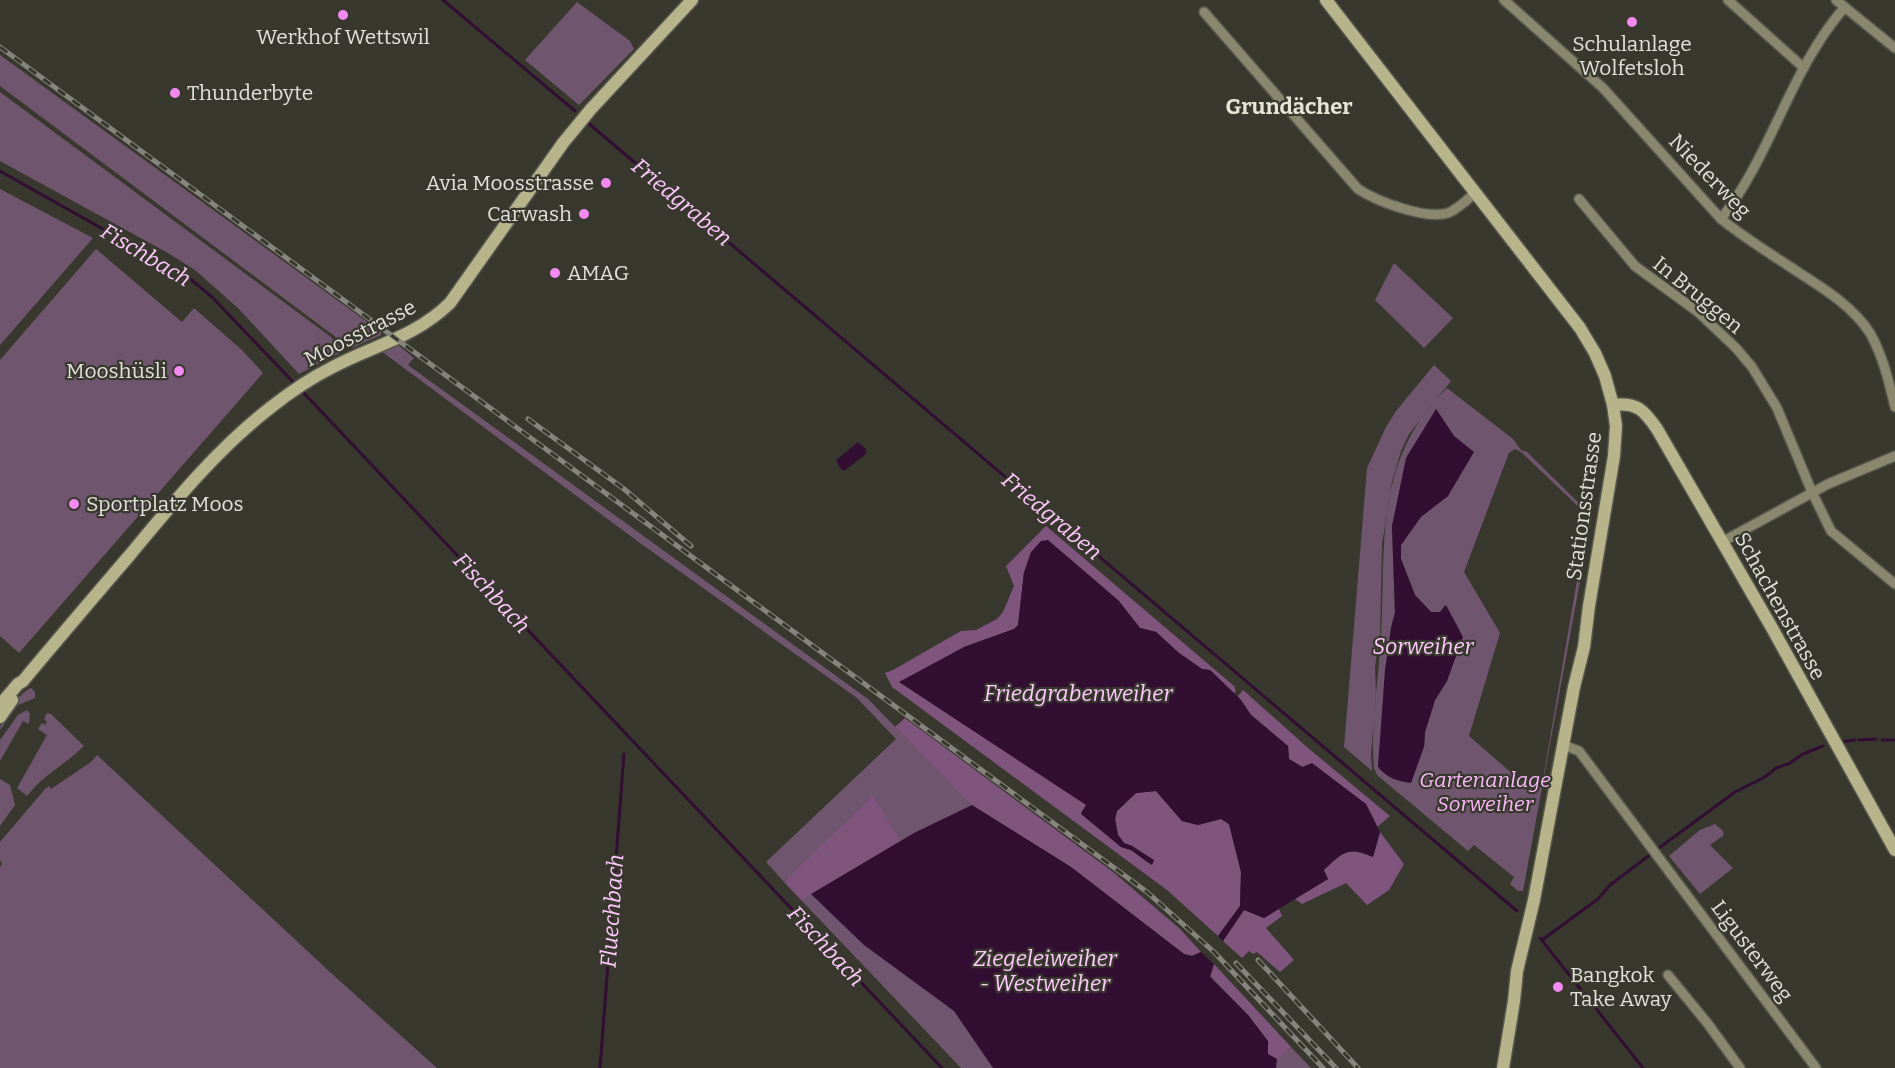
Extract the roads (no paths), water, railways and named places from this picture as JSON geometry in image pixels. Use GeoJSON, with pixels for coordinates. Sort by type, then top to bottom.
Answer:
{"type":"FeatureCollection","features":[{"type":"Feature","properties":{"kind":"main road","name":"Moosstrasse"},"geometry":{"type":"LineString","coordinates":[[0,705],[187,488],[215,457],[252,423],[307,382],[342,362],[414,331],[450,303],[575,127],[692,0]]}},
{"type":"Feature","properties":{"kind":"main road","name":"Stationsstrasse"},"geometry":{"type":"LineString","coordinates":[[1326,0],[1580,328],[1605,376],[1613,405],[1616,426],[1611,484],[1584,647],[1517,971],[1503,1068]]}},
{"type":"Feature","properties":{"kind":"main road","name":"Schachenstrasse"},"geometry":{"type":"LineString","coordinates":[[1613,405],[1637,406],[1652,421],[1895,850]]}},
{"type":"Feature","properties":{"kind":"main road","name":"Moosstrasse"},"geometry":{"type":"LineString","coordinates":[[0,717],[22,687],[23,681]]}},
{"type":"Feature","properties":{"kind":"street","name":"Niederweg"},"geometry":{"type":"LineString","coordinates":[[1504,0],[1603,88],[1721,219],[1744,237],[1845,304],[1859,318],[1880,353],[1895,407]]}},
{"type":"Feature","properties":{"kind":"street"},"geometry":{"type":"LineString","coordinates":[[1728,0],[1804,68]]}},
{"type":"Feature","properties":{"kind":"street"},"geometry":{"type":"LineString","coordinates":[[1836,0],[1895,48]]}},
{"type":"Feature","properties":{"kind":"street"},"geometry":{"type":"LineString","coordinates":[[1721,219],[1748,180],[1804,68],[1832,22],[1844,8]]}},
{"type":"Feature","properties":{"kind":"street"},"geometry":{"type":"LineString","coordinates":[[1204,12],[1344,174],[1365,194],[1390,205],[1431,214],[1451,212],[1475,194]]}},
{"type":"Feature","properties":{"kind":"street","name":"In Bruggen"},"geometry":{"type":"LineString","coordinates":[[1579,199],[1635,266],[1718,329],[1752,367],[1777,408],[1812,492],[1832,531],[1895,584]]}},
{"type":"Feature","properties":{"kind":"street"},"geometry":{"type":"LineString","coordinates":[[1722,542],[1812,492],[1895,456]]}},
{"type":"Feature","properties":{"kind":"street","name":"Ligusterweg"},"geometry":{"type":"LineString","coordinates":[[1563,745],[1579,751],[1816,1068]]}},
{"type":"Feature","properties":{"kind":"street"},"geometry":{"type":"LineString","coordinates":[[1668,975],[1740,1068]]}},
{"type":"Feature","properties":{"kind":"water","name":"Sorweiher"},"geometry":{"type":"Polygon","coordinates":[[[1436,409],[1454,436],[1474,452],[1448,496],[1421,517],[1401,545],[1401,559],[1415,595],[1431,612],[1440,612],[1446,605],[1463,637],[1447,681],[1435,700],[1425,732],[1424,747],[1411,783],[1393,778],[1378,767],[1385,670],[1395,612],[1392,526],[1406,458],[1436,409]]]}},
{"type":"Feature","properties":{"kind":"water"},"geometry":{"type":"Polygon","coordinates":[[[858,442],[866,449],[866,454],[844,471],[836,460],[858,442]]]}},
{"type":"Feature","properties":{"kind":"water","name":"Friedgrabenweiher"},"geometry":{"type":"Polygon","coordinates":[[[1048,540],[1118,600],[1140,628],[1156,632],[1179,653],[1202,669],[1210,670],[1241,700],[1251,715],[1288,746],[1289,759],[1302,767],[1312,763],[1366,804],[1380,832],[1373,857],[1357,852],[1341,855],[1324,870],[1328,879],[1264,918],[1244,910],[1223,941],[1218,936],[1240,906],[1241,872],[1229,824],[1221,819],[1198,825],[1182,821],[1156,791],[1136,793],[1117,811],[1115,819],[1118,835],[1124,843],[1154,860],[1152,865],[1131,850],[1121,847],[1081,814],[1086,805],[899,682],[964,647],[1014,629],[1018,625],[1024,572],[1031,552],[1041,541],[1048,540]]]}},
{"type":"Feature","properties":{"kind":"water","name":"Ziegeleiweiher - Westweiher"},"geometry":{"type":"Polygon","coordinates":[[[972,805],[1071,867],[1184,954],[1192,956],[1201,952],[1214,964],[1210,977],[1249,1016],[1268,1041],[1268,1054],[1277,1059],[1276,1068],[993,1068],[954,1011],[864,945],[811,894],[914,833],[972,805]]]}},
{"type":"Feature","properties":{"kind":"waterway","name":"Friedgraben"},"geometry":{"type":"LineString","coordinates":[[443,0],[575,111]]}},
{"type":"Feature","properties":{"kind":"waterway","name":"Friedgraben"},"geometry":{"type":"LineString","coordinates":[[587,122],[1517,911]]}},
{"type":"Feature","properties":{"kind":"waterway","name":"Fischbach"},"geometry":{"type":"LineString","coordinates":[[0,171],[188,277],[212,297],[295,384]]}},
{"type":"Feature","properties":{"kind":"waterway","name":"Fischbach"},"geometry":{"type":"LineString","coordinates":[[300,389],[942,1068]]}},
{"type":"Feature","properties":{"kind":"waterway"},"geometry":{"type":"LineString","coordinates":[[1859,740],[1876,739]]}},
{"type":"Feature","properties":{"kind":"waterway"},"geometry":{"type":"LineString","coordinates":[[1840,742],[1855,740]]}},
{"type":"Feature","properties":{"kind":"waterway"},"geometry":{"type":"LineString","coordinates":[[1882,740],[1895,740]]}},
{"type":"Feature","properties":{"kind":"waterway"},"geometry":{"type":"LineString","coordinates":[[1659,848],[1735,792],[1765,777],[1776,768],[1823,746]]}},
{"type":"Feature","properties":{"kind":"waterway","name":"Fluechbach"},"geometry":{"type":"LineString","coordinates":[[600,1068],[624,754]]}},
{"type":"Feature","properties":{"kind":"waterway"},"geometry":{"type":"LineString","coordinates":[[1542,940],[1598,899],[1610,885],[1651,854]]}},
{"type":"Feature","properties":{"kind":"waterway","name":"Friedgraben"},"geometry":{"type":"LineString","coordinates":[[1540,938],[1643,1068]]}},
{"type":"Feature","properties":{"kind":"railway"},"geometry":{"type":"LineString","coordinates":[[0,47],[1147,892],[1214,952],[1323,1068]]}},
{"type":"Feature","properties":{"kind":"railway"},"geometry":{"type":"LineString","coordinates":[[528,419],[624,489],[691,546]]}},
{"type":"Feature","properties":{"kind":"railway"},"geometry":{"type":"LineString","coordinates":[[1258,960],[1358,1068]]}},
{"type":"Feature","properties":{"kind":"railway"},"geometry":{"type":"LineString","coordinates":[[1236,963],[1336,1068]]}},
{"type":"Feature","properties":{"kind":"place","name":"Werkhof Wettswil"},"geometry":{"type":"Point","coordinates":[343,15]}},
{"type":"Feature","properties":{"kind":"place","name":"Schulanlage Wolfetsloh"},"geometry":{"type":"Point","coordinates":[1632,22]}},
{"type":"Feature","properties":{"kind":"place","name":"Thunderbyte"},"geometry":{"type":"Point","coordinates":[175,93]}},
{"type":"Feature","properties":{"kind":"place","name":"Avia Moosstrasse"},"geometry":{"type":"Point","coordinates":[606,183]}},
{"type":"Feature","properties":{"kind":"place","name":"Carwash"},"geometry":{"type":"Point","coordinates":[584,214]}},
{"type":"Feature","properties":{"kind":"place","name":"AMAG"},"geometry":{"type":"Point","coordinates":[555,273]}},
{"type":"Feature","properties":{"kind":"place","name":"Mooshüsli"},"geometry":{"type":"Point","coordinates":[179,371]}},
{"type":"Feature","properties":{"kind":"place","name":"Sportplatz Moos"},"geometry":{"type":"Point","coordinates":[74,504]}},
{"type":"Feature","properties":{"kind":"place","name":"Bangkok Take Away"},"geometry":{"type":"Point","coordinates":[1558,987]}},
{"type":"Feature","properties":{"kind":"district","name":"Grundächer"},"geometry":{"type":"Point","coordinates":[1289,106]}},
{"type":"Feature","properties":{"kind":"park label","name":"Gartenanlage Sorweiher"},"geometry":{"type":"Point","coordinates":[1485,792]}}]}
